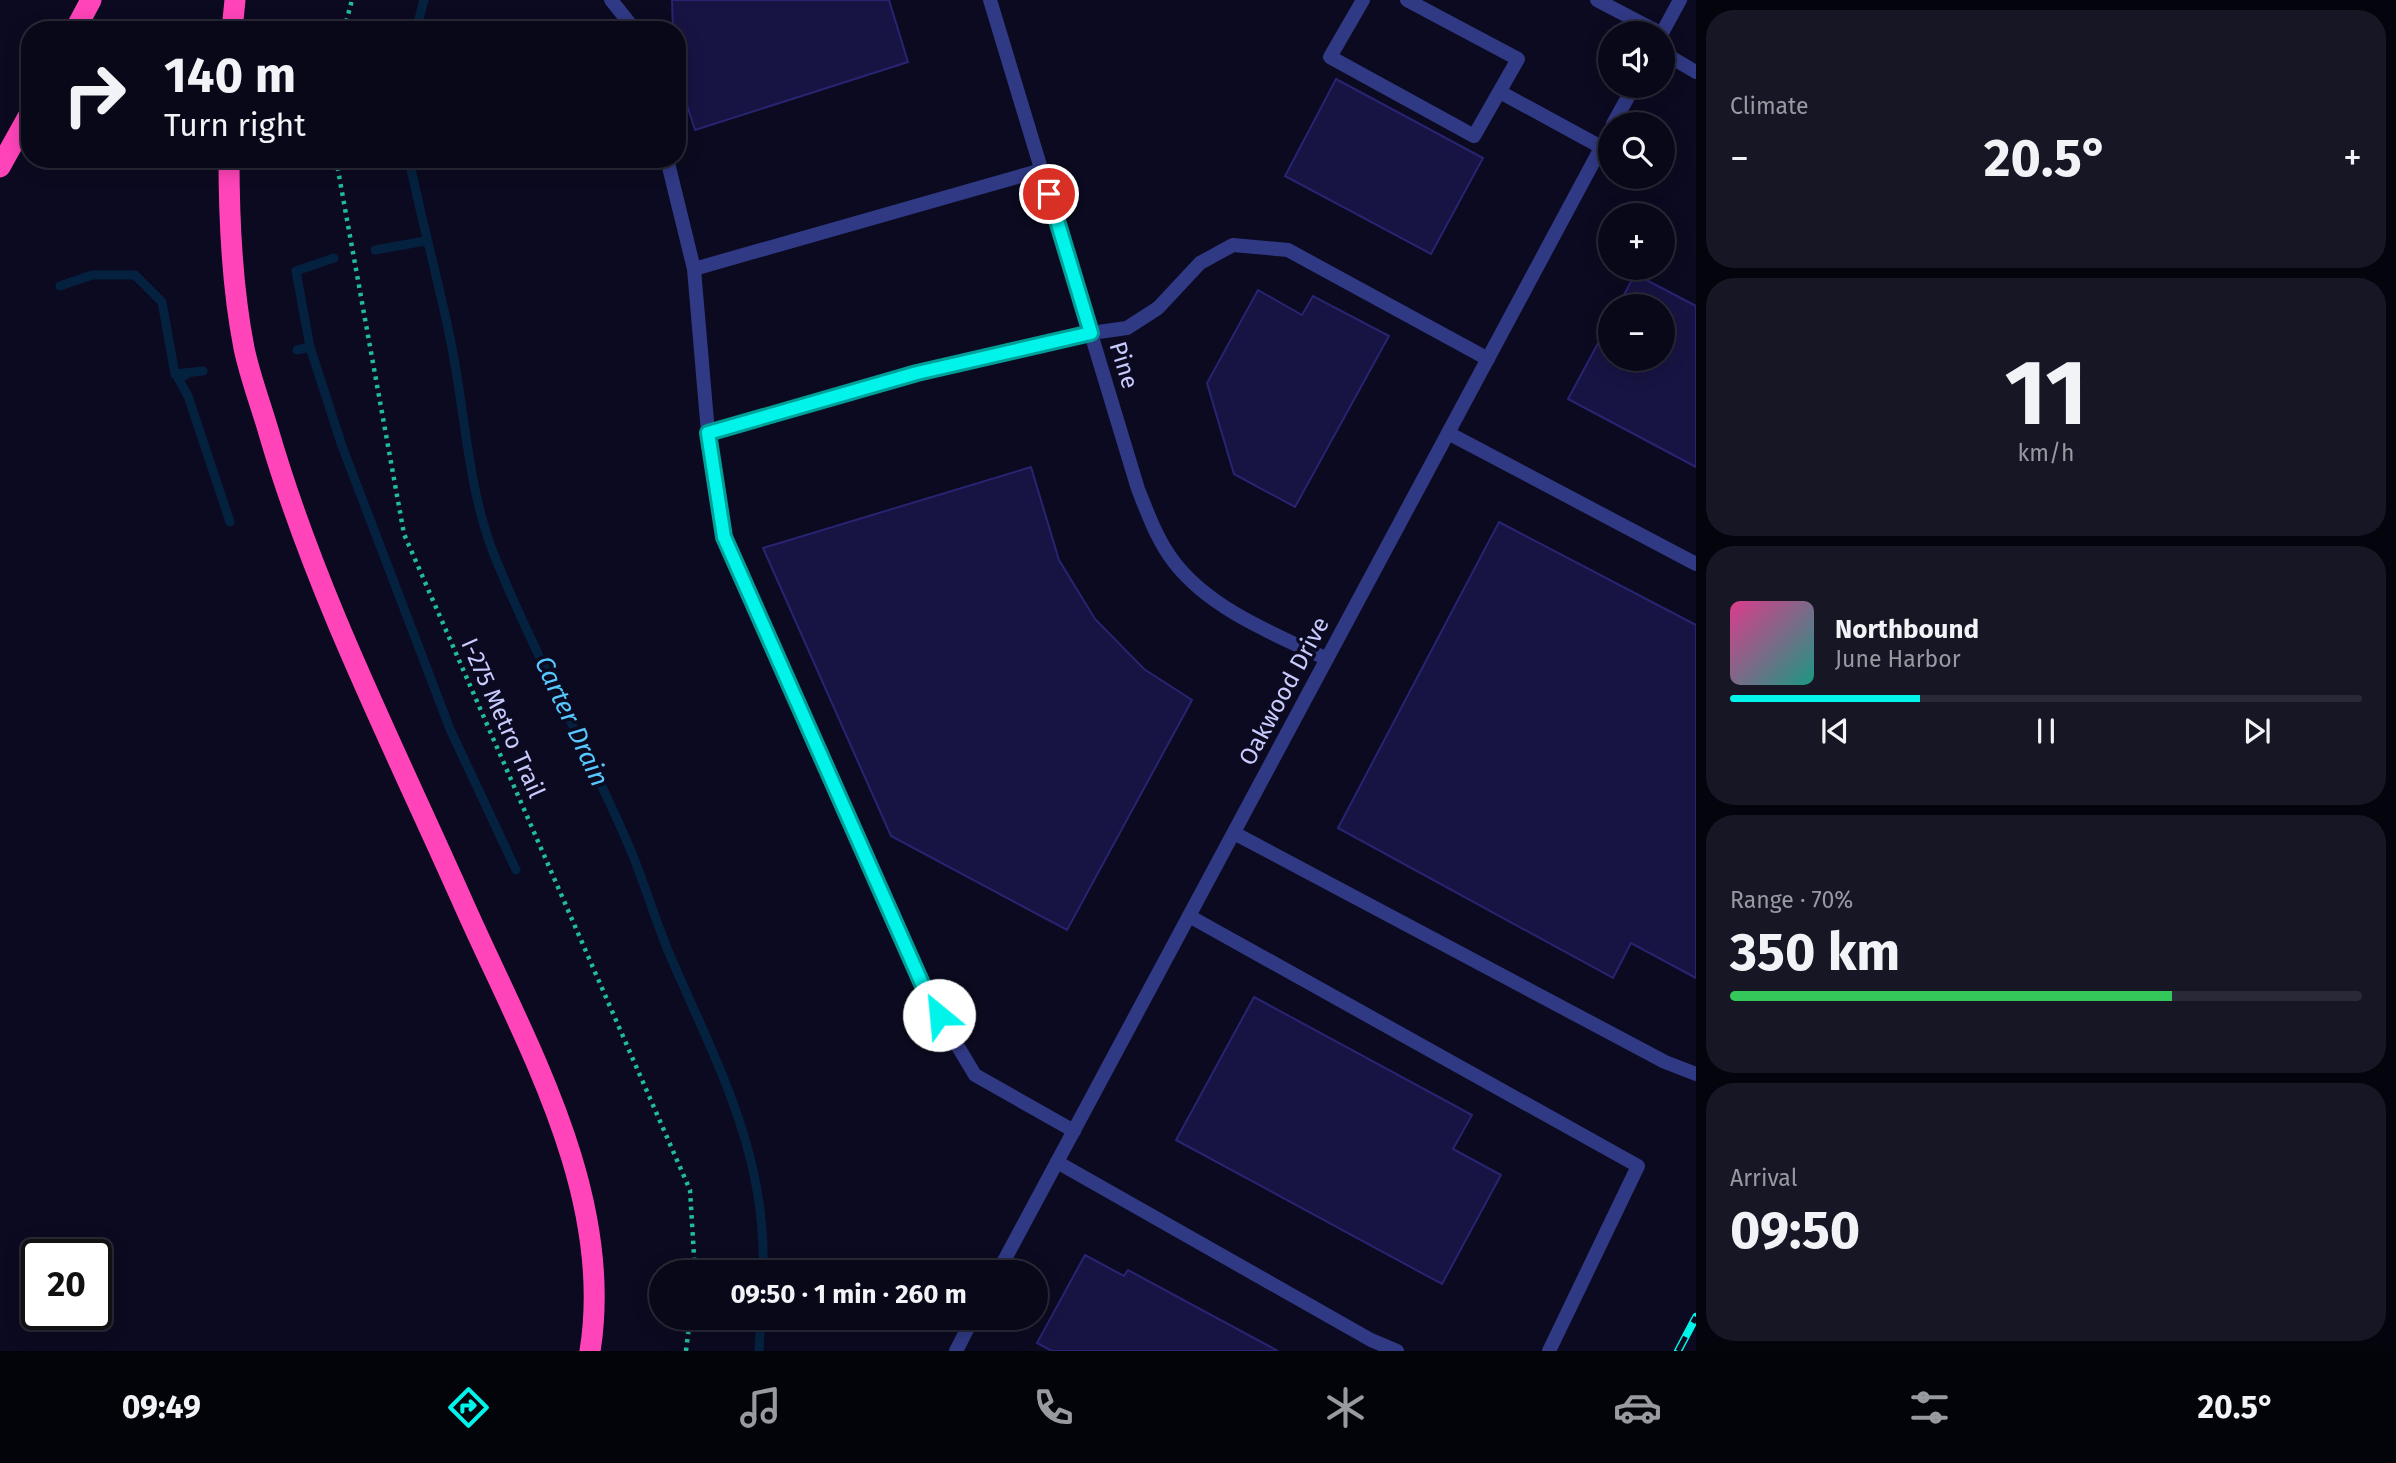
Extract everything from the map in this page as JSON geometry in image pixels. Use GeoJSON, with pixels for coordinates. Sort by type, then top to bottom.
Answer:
{"type":"FeatureCollection","features":[{"type":"Feature","properties":{"kind":"highway"},"geometry":{"type":"LineString","coordinates":[[80,21],[91,0]]}},
{"type":"Feature","properties":{"kind":"highway"},"geometry":{"type":"LineString","coordinates":[[233,21],[235,0]]}},
{"type":"Feature","properties":{"kind":"highway"},"geometry":{"type":"LineString","coordinates":[[0,167],[21,129]]}},
{"type":"Feature","properties":{"kind":"highway"},"geometry":{"type":"LineString","coordinates":[[229,168],[229,222],[244,349],[292,512],[553,1104],[580,1188],[592,1259],[594,1323],[590,1351]]}},
{"type":"Feature","properties":{"kind":"street"},"geometry":{"type":"LineString","coordinates":[[611,0],[628,21]]}},
{"type":"Feature","properties":{"kind":"street","name":"Pine"},"geometry":{"type":"LineString","coordinates":[[990,0],[1138,489],[1156,533],[1172,560],[1205,594],[1327,659]]}},
{"type":"Feature","properties":{"kind":"street"},"geometry":{"type":"LineString","coordinates":[[1363,0],[1331,57],[1474,136],[1518,58],[1407,0]]}},
{"type":"Feature","properties":{"kind":"street"},"geometry":{"type":"LineString","coordinates":[[1597,0],[1638,21]]}},
{"type":"Feature","properties":{"kind":"street"},"geometry":{"type":"LineString","coordinates":[[1668,21],[1680,0]]}},
{"type":"Feature","properties":{"kind":"street"},"geometry":{"type":"LineString","coordinates":[[1675,59],[1696,72]]}},
{"type":"Feature","properties":{"kind":"street"},"geometry":{"type":"LineString","coordinates":[[1500,92],[1598,145]]}},
{"type":"Feature","properties":{"kind":"street","name":"Oakwood Drive"},"geometry":{"type":"LineString","coordinates":[[1004,1260],[1598,153]]}},
{"type":"Feature","properties":{"kind":"street"},"geometry":{"type":"LineString","coordinates":[[669,168],[694,269],[708,433],[724,537],[927,995],[975,1075],[1074,1131]]}},
{"type":"Feature","properties":{"kind":"street"},"geometry":{"type":"LineString","coordinates":[[694,269],[1042,170]]}},
{"type":"Feature","properties":{"kind":"street"},"geometry":{"type":"LineString","coordinates":[[708,433],[917,373],[1091,333],[1127,328],[1158,308],[1200,263],[1233,245],[1288,250],[1488,359]]}},
{"type":"Feature","properties":{"kind":"street"},"geometry":{"type":"LineString","coordinates":[[1448,433],[1696,564]]}},
{"type":"Feature","properties":{"kind":"street"},"geometry":{"type":"LineString","coordinates":[[1234,832],[1665,1062],[1696,1074]]}},
{"type":"Feature","properties":{"kind":"street"},"geometry":{"type":"LineString","coordinates":[[1189,916],[1637,1166],[1549,1351]]}},
{"type":"Feature","properties":{"kind":"street"},"geometry":{"type":"LineString","coordinates":[[1057,1162],[1371,1340],[1397,1351]]}},
{"type":"Feature","properties":{"kind":"street"},"geometry":{"type":"LineString","coordinates":[[956,1351],[967,1330]]}},
{"type":"Feature","properties":{"kind":"path"},"geometry":{"type":"LineString","coordinates":[[346,21],[352,0]]}},
{"type":"Feature","properties":{"kind":"path","name":"I-275 Metro Trail"},"geometry":{"type":"LineString","coordinates":[[337,168],[404,534],[690,1190],[694,1260]]}},
{"type":"Feature","properties":{"kind":"path"},"geometry":{"type":"LineString","coordinates":[[687,1351],[689,1330]]}},
{"type":"Feature","properties":{"kind":"building"},"geometry":{"type":"Polygon","coordinates":[[[672,0],[889,0],[908,62],[695,130],[686,102],[686,21],[673,21],[672,0]]]}},
{"type":"Feature","properties":{"kind":"building"},"geometry":{"type":"Polygon","coordinates":[[[1336,79],[1483,158],[1431,254],[1285,176],[1336,79]]]}},
{"type":"Feature","properties":{"kind":"building"},"geometry":{"type":"Polygon","coordinates":[[[1632,280],[1646,280],[1673,294],[1624,294],[1632,280]]]}},
{"type":"Feature","properties":{"kind":"building"},"geometry":{"type":"Polygon","coordinates":[[[1258,290],[1302,315],[1313,296],[1389,336],[1295,507],[1234,474],[1207,383],[1258,290]]]}},
{"type":"Feature","properties":{"kind":"building"},"geometry":{"type":"Polygon","coordinates":[[[1675,295],[1696,306],[1696,467],[1568,399],[1598,343],[1598,371],[1675,371],[1675,295]]]}},
{"type":"Feature","properties":{"kind":"building"},"geometry":{"type":"Polygon","coordinates":[[[1031,467],[1059,560],[1095,619],[1144,669],[1192,700],[1067,930],[891,836],[763,548],[1031,467]]]}},
{"type":"Feature","properties":{"kind":"building"},"geometry":{"type":"Polygon","coordinates":[[[1499,522],[1696,625],[1696,978],[1631,943],[1613,978],[1338,828],[1499,522]]]}},
{"type":"Feature","properties":{"kind":"building"},"geometry":{"type":"Polygon","coordinates":[[[1254,997],[1472,1115],[1453,1149],[1501,1175],[1442,1284],[1176,1140],[1254,997]]]}},
{"type":"Feature","properties":{"kind":"building"},"geometry":{"type":"Polygon","coordinates":[[[1085,1255],[1124,1276],[1128,1270],[1278,1351],[1052,1351],[1037,1343],[1044,1330],[1048,1330],[1048,1323],[1085,1255]]]}},
{"type":"Feature","properties":{"kind":"waterway","name":"Carter Drain"},"geometry":{"type":"LineString","coordinates":[[418,21],[424,0]]}},
{"type":"Feature","properties":{"kind":"waterway","name":"Carter Drain"},"geometry":{"type":"LineString","coordinates":[[411,168],[450,338],[472,473],[484,526],[524,624],[631,851],[669,953],[735,1108],[756,1187],[762,1228],[763,1260]]}},
{"type":"Feature","properties":{"kind":"waterway"},"geometry":{"type":"LineString","coordinates":[[375,250],[425,241]]}},
{"type":"Feature","properties":{"kind":"waterway"},"geometry":{"type":"LineString","coordinates":[[334,258],[296,271],[310,347],[342,446],[450,729],[516,870]]}},
{"type":"Feature","properties":{"kind":"waterway"},"geometry":{"type":"LineString","coordinates":[[60,286],[92,275],[135,275],[162,302],[175,374],[203,371]]}},
{"type":"Feature","properties":{"kind":"waterway"},"geometry":{"type":"LineString","coordinates":[[297,350],[310,347]]}},
{"type":"Feature","properties":{"kind":"waterway"},"geometry":{"type":"LineString","coordinates":[[186,375],[178,378],[188,396],[230,522]]}},
{"type":"Feature","properties":{"kind":"waterway","name":"Carter Drain"},"geometry":{"type":"LineString","coordinates":[[759,1351],[760,1330]]}},
{"type":"Feature","properties":{"kind":"railway"},"geometry":{"type":"LineString","coordinates":[[1678,1351],[1696,1317]]}},
{"type":"Feature","properties":{"kind":"route"},"geometry":{"type":"LineString","coordinates":[[939,1015],[927,995],[724,537],[708,433],[917,373],[1091,333],[1049,194]]}}]}
